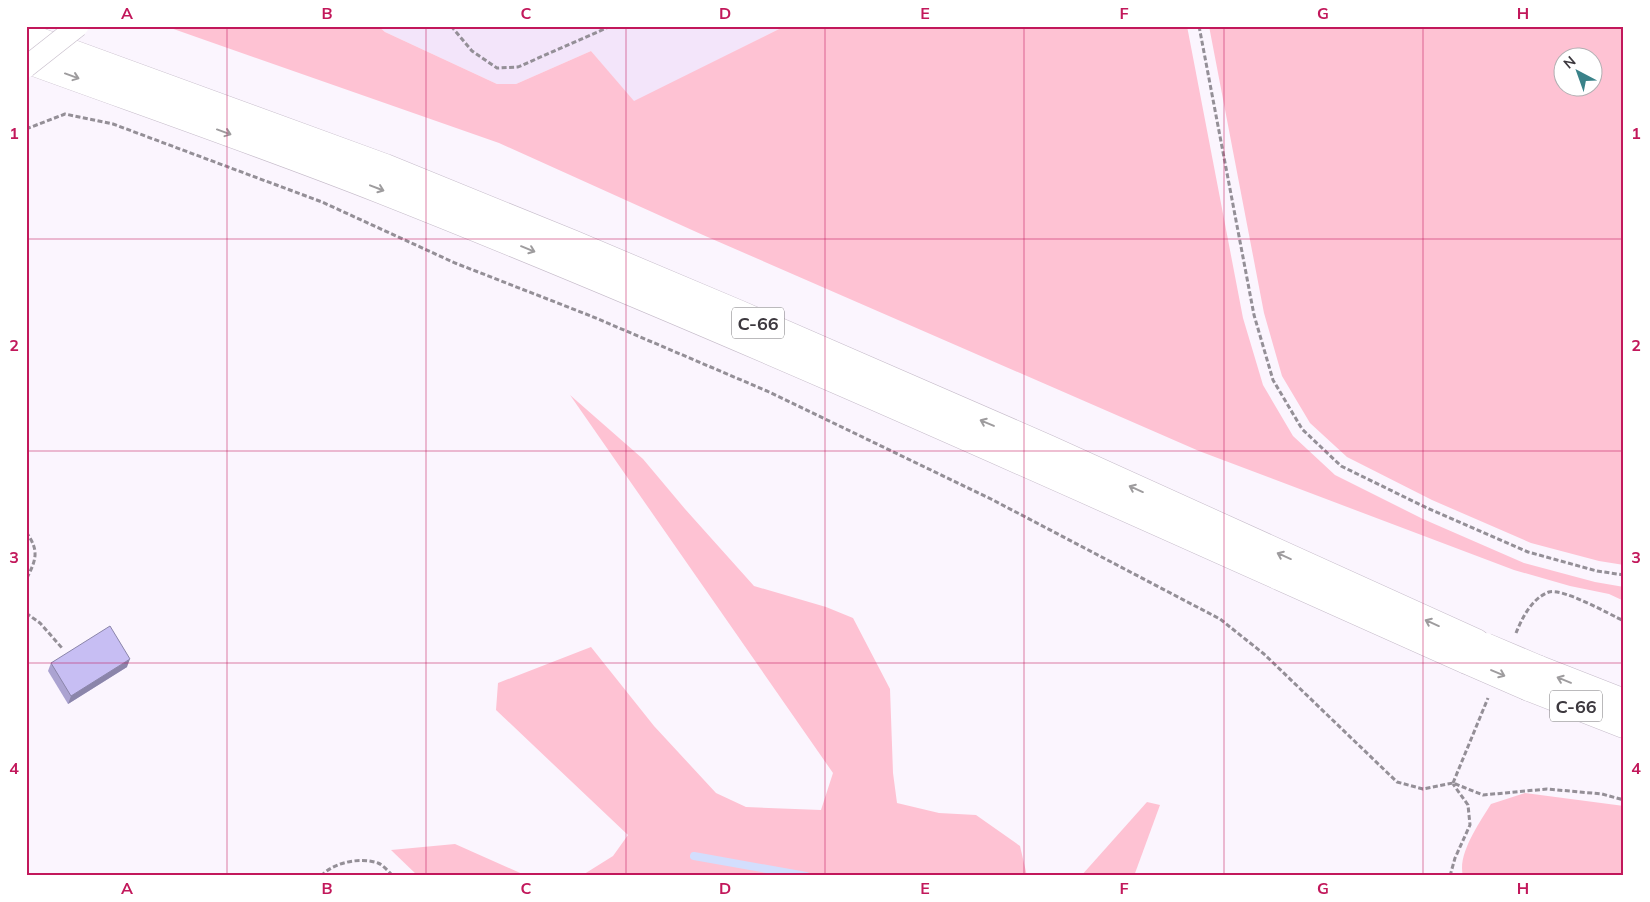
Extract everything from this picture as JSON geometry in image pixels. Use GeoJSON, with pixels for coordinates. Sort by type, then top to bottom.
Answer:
{"type":"FeatureCollection","features":[{"type":"Feature","properties":{"kind":"highway","name":"C-66"},"geometry":{"type":"LineString","coordinates":[[26,36],[384,168],[738,314],[1048,449],[1471,652]]}},
{"type":"Feature","properties":{"kind":"highway","name":"C-66"},"geometry":{"type":"LineString","coordinates":[[26,59],[377,188],[564,264],[729,333],[1039,469],[1533,678],[1624,724]]}},
{"type":"Feature","properties":{"kind":"highway","name":"C-66"},"geometry":{"type":"LineString","coordinates":[[1533,678],[1624,703]]}},
{"type":"Feature","properties":{"kind":"street"},"geometry":{"type":"LineString","coordinates":[[26,67],[78,26]]}},
{"type":"Feature","properties":{"kind":"path"},"geometry":{"type":"LineString","coordinates":[[451,26],[472,51],[497,68],[518,67],[611,26]]}},
{"type":"Feature","properties":{"kind":"path"},"geometry":{"type":"LineString","coordinates":[[1199,26],[1254,315],[1273,380],[1302,429],[1341,466],[1427,508],[1528,552],[1597,571],[1624,575]]}},
{"type":"Feature","properties":{"kind":"path"},"geometry":{"type":"LineString","coordinates":[[26,128],[65,114],[113,124],[322,202],[455,263],[599,320],[767,391],[991,499],[1220,619],[1264,654],[1397,782],[1423,789],[1453,783],[1483,795],[1547,788],[1602,794],[1624,800]]}},
{"type":"Feature","properties":{"kind":"path"},"geometry":{"type":"LineString","coordinates":[[26,532],[33,541],[36,560],[26,580]]}},
{"type":"Feature","properties":{"kind":"path"},"geometry":{"type":"LineString","coordinates":[[1522,620],[1535,601],[1550,592],[1566,593],[1624,621]]}},
{"type":"Feature","properties":{"kind":"path"},"geometry":{"type":"LineString","coordinates":[[26,614],[40,623],[62,648]]}},
{"type":"Feature","properties":{"kind":"path"},"geometry":{"type":"LineString","coordinates":[[1453,783],[1483,708]]}},
{"type":"Feature","properties":{"kind":"path"},"geometry":{"type":"LineString","coordinates":[[1450,876],[1455,858],[1470,825],[1468,805],[1453,783]]}},
{"type":"Feature","properties":{"kind":"path"},"geometry":{"type":"LineString","coordinates":[[321,876],[327,869],[352,861],[379,863],[393,876]]}},
{"type":"Feature","properties":{"kind":"shaded area"},"geometry":{"type":"Polygon","coordinates":[[[165,26],[378,26],[385,32],[497,84],[516,84],[591,51],[634,101],[785,26],[1187,26],[1243,318],[1263,385],[1293,436],[1335,475],[1423,519],[1524,563],[1595,582],[1624,587],[1624,601],[1609,594],[1570,586],[1514,570],[1199,451],[703,235],[499,143],[165,26]]]}},
{"type":"Feature","properties":{"kind":"shaded area"},"geometry":{"type":"Polygon","coordinates":[[[378,26],[785,26],[634,102],[591,51],[516,84],[497,84],[385,32],[378,26]]]}},
{"type":"Feature","properties":{"kind":"shaded area"},"geometry":{"type":"Polygon","coordinates":[[[1209,26],[1624,26],[1624,565],[1599,561],[1531,543],[1432,500],[1347,457],[1310,423],[1282,376],[1264,313],[1209,26]]]}},
{"type":"Feature","properties":{"kind":"shaded area"},"geometry":{"type":"Polygon","coordinates":[[[570,395],[643,459],[754,586],[826,607],[853,618],[890,689],[893,773],[897,803],[939,813],[976,815],[1020,846],[1027,876],[581,876],[613,856],[628,835],[496,710],[498,683],[591,647],[654,726],[716,793],[746,807],[821,810],[833,773],[570,395]]]}},
{"type":"Feature","properties":{"kind":"shaded area"},"geometry":{"type":"Polygon","coordinates":[[[1525,793],[1624,806],[1624,876],[1463,876],[1462,867],[1466,848],[1491,804],[1525,793]]]}},
{"type":"Feature","properties":{"kind":"shaded area"},"geometry":{"type":"Polygon","coordinates":[[[1147,802],[1160,805],[1134,876],[1081,876],[1147,802]]]}},
{"type":"Feature","properties":{"kind":"shaded area"},"geometry":{"type":"Polygon","coordinates":[[[455,844],[527,876],[418,876],[391,850],[455,844]]]}},
{"type":"Feature","properties":{"kind":"building"},"geometry":{"type":"Polygon","coordinates":[[[110,626],[130,659],[71,696],[51,663],[110,626]]]}},
{"type":"Feature","properties":{"kind":"waterway"},"geometry":{"type":"LineString","coordinates":[[694,856],[806,876]]}}]}
